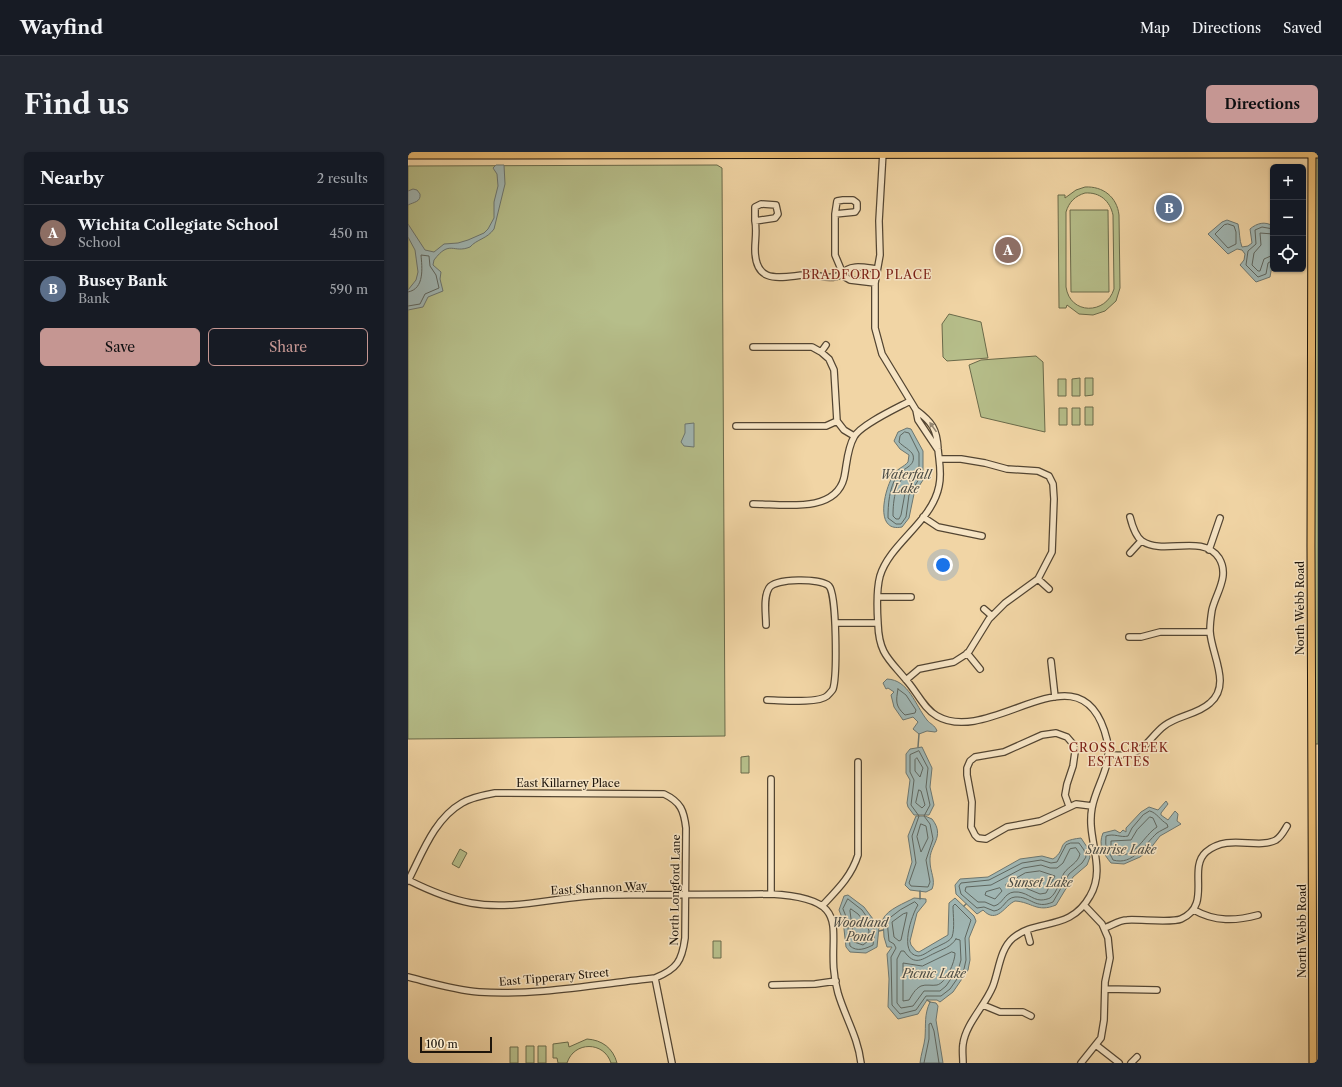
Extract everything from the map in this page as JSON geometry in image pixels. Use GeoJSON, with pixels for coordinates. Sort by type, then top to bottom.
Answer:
{"type":"FeatureCollection","features":[{"type":"Feature","properties":{"kind":"main road"},"geometry":{"type":"LineString","coordinates":[[408,155],[1314,153]]}},
{"type":"Feature","properties":{"kind":"main road","name":"North Webb Road"},"geometry":{"type":"LineString","coordinates":[[1313,1063],[1316,1029],[1311,547],[1314,153]]}},
{"type":"Feature","properties":{"kind":"street"},"geometry":{"type":"LineString","coordinates":[[883,153],[882,200],[879,221],[881,239],[875,283],[876,328],[882,354],[916,410],[937,431],[940,460],[939,486],[932,505],[888,560],[880,576],[878,623],[883,651],[890,663],[932,712],[939,718],[968,722],[987,718],[1028,703],[1055,697],[1073,696],[1085,701],[1093,709],[1108,743],[1105,773],[1092,806],[1090,822],[1098,863],[1094,887],[1084,905],[1066,919],[1027,931],[1013,938],[1005,949],[993,986],[969,1027],[962,1044],[963,1063]]}},
{"type":"Feature","properties":{"kind":"street"},"geometry":{"type":"LineString","coordinates":[[755,221],[775,218],[778,214],[776,205],[761,204],[755,207],[755,221],[755,250],[757,266],[765,275],[772,278],[784,279],[807,275],[833,279],[843,274],[845,270],[854,267],[877,269]]}},
{"type":"Feature","properties":{"kind":"street"},"geometry":{"type":"LineString","coordinates":[[835,214],[835,255],[843,274],[850,280],[875,283]]}},
{"type":"Feature","properties":{"kind":"street"},"geometry":{"type":"LineString","coordinates":[[821,352],[826,345]]}},
{"type":"Feature","properties":{"kind":"street"},"geometry":{"type":"LineString","coordinates":[[753,347],[812,347],[829,359],[834,370],[837,421],[844,430],[854,436]]}},
{"type":"Feature","properties":{"kind":"street"},"geometry":{"type":"LineString","coordinates":[[753,504],[813,504],[824,502],[835,495],[844,479],[847,457],[854,436],[868,424],[910,401]]}},
{"type":"Feature","properties":{"kind":"street"},"geometry":{"type":"LineString","coordinates":[[916,410],[918,420],[938,450]]}},
{"type":"Feature","properties":{"kind":"street"},"geometry":{"type":"LineString","coordinates":[[736,426],[826,426],[837,421]]}},
{"type":"Feature","properties":{"kind":"street"},"geometry":{"type":"LineString","coordinates":[[906,680],[919,669],[954,662],[967,654],[992,616],[1005,603],[1038,579],[1052,552],[1054,532],[1053,484],[1049,476],[1043,472],[1007,469],[961,459],[940,460]]}},
{"type":"Feature","properties":{"kind":"street"},"geometry":{"type":"LineString","coordinates":[[835,495],[841,500]]}},
{"type":"Feature","properties":{"kind":"street"},"geometry":{"type":"LineString","coordinates":[[923,517],[938,526],[982,536]]}},
{"type":"Feature","properties":{"kind":"street"},"geometry":{"type":"LineString","coordinates":[[1108,755],[1130,754],[1141,749],[1165,725],[1198,712],[1211,703],[1218,690],[1220,673],[1210,632],[1212,610],[1223,579],[1223,567],[1219,558],[1209,550],[1197,546],[1152,546],[1141,541],[1134,530],[1130,517]]}},
{"type":"Feature","properties":{"kind":"street"},"geometry":{"type":"LineString","coordinates":[[1209,550],[1220,518]]}},
{"type":"Feature","properties":{"kind":"street"},"geometry":{"type":"LineString","coordinates":[[1130,553],[1141,541]]}},
{"type":"Feature","properties":{"kind":"street"},"geometry":{"type":"LineString","coordinates":[[1038,579],[1049,589]]}},
{"type":"Feature","properties":{"kind":"street"},"geometry":{"type":"LineString","coordinates":[[766,625],[766,599],[769,588],[776,582],[819,581],[828,585],[834,596],[835,678],[832,690],[826,697],[812,700],[767,700]]}},
{"type":"Feature","properties":{"kind":"street"},"geometry":{"type":"LineString","coordinates":[[878,597],[911,597]]}},
{"type":"Feature","properties":{"kind":"street"},"geometry":{"type":"LineString","coordinates":[[984,609],[992,616]]}},
{"type":"Feature","properties":{"kind":"street"},"geometry":{"type":"LineString","coordinates":[[835,624],[878,623]]}},
{"type":"Feature","properties":{"kind":"street"},"geometry":{"type":"LineString","coordinates":[[1129,637],[1141,637],[1160,632],[1210,632]]}},
{"type":"Feature","properties":{"kind":"street"},"geometry":{"type":"LineString","coordinates":[[967,654],[980,670]]}},
{"type":"Feature","properties":{"kind":"street"},"geometry":{"type":"LineString","coordinates":[[1051,661],[1055,697]]}},
{"type":"Feature","properties":{"kind":"street"},"geometry":{"type":"LineString","coordinates":[[1069,806],[1066,789],[1075,752],[1073,744],[1062,735],[1056,733],[1042,735],[1004,752],[975,757],[970,761],[967,768],[972,802],[971,827],[978,838],[986,839],[1007,827],[1040,821],[1076,804],[1092,806]]}},
{"type":"Feature","properties":{"kind":"street"},"geometry":{"type":"LineString","coordinates":[[858,762],[858,855],[847,879],[822,906],[832,919],[834,928],[836,981],[842,1004],[854,1031],[861,1063]]}},
{"type":"Feature","properties":{"kind":"street"},"geometry":{"type":"LineString","coordinates":[[771,779],[771,894]]}},
{"type":"Feature","properties":{"kind":"street","name":"East Killarney Place"},"geometry":{"type":"LineString","coordinates":[[408,880],[432,833],[447,814],[460,804],[478,796],[495,793],[648,793],[664,794],[676,801]]}},
{"type":"Feature","properties":{"kind":"street","name":"North Longford Lane"},"geometry":{"type":"LineString","coordinates":[[655,978],[669,972],[678,964],[683,952],[686,828],[684,814],[681,806],[676,801]]}},
{"type":"Feature","properties":{"kind":"street"},"geometry":{"type":"LineString","coordinates":[[1104,928],[1125,920],[1180,920],[1194,910],[1198,899],[1200,864],[1202,857],[1206,853],[1216,845],[1229,842],[1270,842],[1278,840],[1287,826]]}},
{"type":"Feature","properties":{"kind":"street","name":"East Shannon Way"},"geometry":{"type":"LineString","coordinates":[[408,880],[430,891],[471,903],[502,905],[570,897],[771,894],[795,895],[808,899],[822,906]]}},
{"type":"Feature","properties":{"kind":"street"},"geometry":{"type":"LineString","coordinates":[[1082,1063],[1101,1038],[1104,1020],[1105,989],[1110,958],[1108,938],[1104,928],[1093,913],[1084,905]]}},
{"type":"Feature","properties":{"kind":"street"},"geometry":{"type":"LineString","coordinates":[[1194,910],[1215,919],[1240,920],[1258,915]]}},
{"type":"Feature","properties":{"kind":"street"},"geometry":{"type":"LineString","coordinates":[[1027,931],[1030,942]]}},
{"type":"Feature","properties":{"kind":"street","name":"East Tipperary Street"},"geometry":{"type":"LineString","coordinates":[[408,977],[449,988],[479,992],[513,993],[655,978]]}},
{"type":"Feature","properties":{"kind":"street"},"geometry":{"type":"LineString","coordinates":[[655,978],[672,1063]]}},
{"type":"Feature","properties":{"kind":"street"},"geometry":{"type":"LineString","coordinates":[[772,985],[815,984],[836,981]]}},
{"type":"Feature","properties":{"kind":"street"},"geometry":{"type":"LineString","coordinates":[[1105,989],[1157,990]]}},
{"type":"Feature","properties":{"kind":"street"},"geometry":{"type":"LineString","coordinates":[[983,1005],[1000,1012],[1023,1012],[1031,1016]]}},
{"type":"Feature","properties":{"kind":"street"},"geometry":{"type":"LineString","coordinates":[[1096,1045],[1119,1063]]}},
{"type":"Feature","properties":{"kind":"street"},"geometry":{"type":"LineString","coordinates":[[1131,1063],[1137,1057]]}},
{"type":"Feature","properties":{"kind":"green space"},"geometry":{"type":"Polygon","coordinates":[[[1312,154],[1318,154],[1318,744],[1312,744],[1312,154]]]}},
{"type":"Feature","properties":{"kind":"green space"},"geometry":{"type":"Polygon","coordinates":[[[717,165],[722,168],[725,736],[408,739],[408,166],[717,165]]]}},
{"type":"Feature","properties":{"kind":"green space"},"geometry":{"type":"Polygon","coordinates":[[[1085,187],[1098,188],[1112,198],[1118,209],[1119,215],[1120,288],[1116,301],[1105,311],[1093,315],[1079,314],[1067,305],[1066,308],[1059,308],[1058,195],[1065,195],[1065,198],[1076,190],[1085,187]],[[1085,193],[1075,198],[1069,205],[1066,212],[1066,287],[1069,296],[1074,303],[1081,307],[1088,308],[1104,304],[1110,298],[1114,289],[1112,210],[1104,198],[1090,193],[1085,193]]]}},
{"type":"Feature","properties":{"kind":"green space"},"geometry":{"type":"Polygon","coordinates":[[[1070,210],[1108,210],[1109,292],[1071,292],[1070,210]]]}},
{"type":"Feature","properties":{"kind":"green space"},"geometry":{"type":"Polygon","coordinates":[[[949,314],[981,322],[988,358],[947,361],[943,357],[942,324],[949,314]]]}},
{"type":"Feature","properties":{"kind":"green space"},"geometry":{"type":"Polygon","coordinates":[[[1036,356],[1043,362],[1045,432],[981,417],[969,365],[981,360],[1036,356]]]}},
{"type":"Feature","properties":{"kind":"green space"},"geometry":{"type":"Polygon","coordinates":[[[1080,378],[1080,396],[1072,396],[1072,379],[1080,378]]]}},
{"type":"Feature","properties":{"kind":"green space"},"geometry":{"type":"Polygon","coordinates":[[[1085,378],[1093,378],[1093,395],[1085,396],[1085,378]]]}},
{"type":"Feature","properties":{"kind":"green space"},"geometry":{"type":"Polygon","coordinates":[[[1058,379],[1066,379],[1066,396],[1058,396],[1058,379]]]}},
{"type":"Feature","properties":{"kind":"green space"},"geometry":{"type":"Polygon","coordinates":[[[1085,407],[1093,407],[1093,425],[1085,425],[1085,407]]]}},
{"type":"Feature","properties":{"kind":"green space"},"geometry":{"type":"Polygon","coordinates":[[[1059,408],[1067,408],[1067,425],[1059,425],[1059,408]]]}},
{"type":"Feature","properties":{"kind":"green space"},"geometry":{"type":"Polygon","coordinates":[[[1072,408],[1080,408],[1080,425],[1072,425],[1072,408]]]}},
{"type":"Feature","properties":{"kind":"green space"},"geometry":{"type":"Polygon","coordinates":[[[749,756],[749,773],[741,773],[741,757],[749,756]]]}},
{"type":"Feature","properties":{"kind":"green space"},"geometry":{"type":"Polygon","coordinates":[[[460,849],[467,853],[459,868],[452,864],[460,849]]]}},
{"type":"Feature","properties":{"kind":"green space"},"geometry":{"type":"Polygon","coordinates":[[[713,941],[721,941],[721,958],[713,958],[713,941]]]}},
{"type":"Feature","properties":{"kind":"green space"},"geometry":{"type":"Polygon","coordinates":[[[587,1039],[602,1043],[610,1049],[617,1063],[611,1063],[602,1051],[589,1046],[576,1051],[567,1063],[558,1063],[557,1058],[553,1058],[553,1044],[568,1042],[569,1047],[587,1039]]]}},
{"type":"Feature","properties":{"kind":"green space"},"geometry":{"type":"Polygon","coordinates":[[[526,1046],[534,1046],[534,1063],[526,1063],[526,1046]]]}},
{"type":"Feature","properties":{"kind":"green space"},"geometry":{"type":"Polygon","coordinates":[[[538,1046],[546,1046],[546,1063],[538,1063],[538,1046]]]}},
{"type":"Feature","properties":{"kind":"green space"},"geometry":{"type":"Polygon","coordinates":[[[510,1047],[518,1047],[518,1063],[510,1063],[510,1047]]]}},
{"type":"Feature","properties":{"kind":"water"},"geometry":{"type":"Polygon","coordinates":[[[496,165],[504,165],[505,184],[494,229],[470,247],[464,249],[452,248],[444,250],[439,254],[434,260],[433,265],[441,272],[440,279],[443,291],[428,297],[423,307],[408,310],[408,290],[416,280],[418,272],[415,250],[408,237],[408,224],[425,250],[434,252],[444,244],[458,243],[484,233],[494,218],[494,202],[498,186],[497,174],[493,168],[496,165]]]}},
{"type":"Feature","properties":{"kind":"water"},"geometry":{"type":"Polygon","coordinates":[[[413,189],[417,190],[420,197],[417,201],[408,205],[408,191],[413,189]]]}},
{"type":"Feature","properties":{"kind":"water"},"geometry":{"type":"Polygon","coordinates":[[[1227,220],[1238,224],[1242,247],[1248,246],[1252,243],[1250,229],[1258,224],[1270,224],[1270,277],[1256,282],[1240,265],[1244,260],[1245,254],[1242,250],[1237,249],[1228,254],[1208,234],[1222,222],[1227,220]]]}},
{"type":"Feature","properties":{"kind":"water"},"geometry":{"type":"Polygon","coordinates":[[[694,423],[694,447],[684,446],[681,442],[685,433],[685,424],[694,423]]]}},
{"type":"Feature","properties":{"kind":"water","name":"Waterfall Lake"},"geometry":{"type":"Polygon","coordinates":[[[907,428],[911,429],[923,451],[923,480],[914,494],[909,518],[902,527],[893,527],[887,523],[884,516],[885,498],[887,489],[894,474],[908,462],[909,455],[900,449],[894,441],[898,432],[907,428]]]}},
{"type":"Feature","properties":{"kind":"water"},"geometry":{"type":"Polygon","coordinates":[[[887,679],[895,680],[906,688],[927,720],[935,727],[937,731],[927,731],[919,734],[913,729],[918,722],[913,717],[903,720],[894,707],[891,695],[894,692],[888,688],[886,689],[883,683],[887,679]]]}},
{"type":"Feature","properties":{"kind":"water"},"geometry":{"type":"Polygon","coordinates":[[[922,747],[932,768],[930,787],[934,805],[929,815],[914,815],[907,803],[910,780],[906,773],[906,754],[910,749],[922,747]]]}},
{"type":"Feature","properties":{"kind":"water","name":"Sunrise Lake"},"geometry":{"type":"Polygon","coordinates":[[[1166,801],[1168,804],[1161,815],[1168,820],[1175,811],[1178,814],[1177,821],[1181,824],[1160,836],[1150,849],[1140,857],[1124,864],[1111,863],[1102,849],[1101,841],[1103,833],[1115,830],[1120,833],[1123,830],[1126,832],[1126,828],[1141,812],[1149,807],[1158,810],[1166,801]]]}},
{"type":"Feature","properties":{"kind":"water"},"geometry":{"type":"Polygon","coordinates":[[[916,816],[925,816],[932,819],[936,825],[937,831],[936,841],[930,855],[933,886],[932,889],[926,892],[910,890],[905,885],[912,862],[908,836],[916,816]]]}},
{"type":"Feature","properties":{"kind":"water","name":"Sunset Lake"},"geometry":{"type":"Polygon","coordinates":[[[1081,838],[1087,847],[1090,857],[1087,865],[1073,877],[1056,905],[1039,908],[1015,901],[997,915],[988,914],[983,910],[977,914],[956,894],[955,885],[960,879],[988,877],[1020,859],[1042,856],[1053,859],[1060,852],[1064,843],[1073,839],[1081,838]]]}},
{"type":"Feature","properties":{"kind":"water","name":"Woodland Pond"},"geometry":{"type":"Polygon","coordinates":[[[848,895],[864,907],[879,927],[877,947],[866,953],[850,952],[846,947],[843,920],[839,910],[844,896],[848,895]]]}},
{"type":"Feature","properties":{"kind":"water","name":"Picnic Lake"},"geometry":{"type":"Polygon","coordinates":[[[914,898],[926,899],[926,902],[917,913],[910,941],[911,945],[916,951],[919,952],[948,935],[949,903],[955,898],[974,916],[976,921],[969,938],[970,960],[968,970],[953,992],[940,1002],[937,1000],[927,1000],[918,1014],[898,1019],[888,1007],[889,979],[887,954],[892,947],[887,947],[884,937],[883,919],[885,915],[893,909],[914,898]]]}},
{"type":"Feature","properties":{"kind":"water"},"geometry":{"type":"Polygon","coordinates":[[[930,1002],[936,1003],[938,1006],[936,1020],[943,1063],[920,1063],[925,1038],[926,1015],[930,1002]]]}},
{"type":"Feature","properties":{"kind":"waterway"},"geometry":{"type":"LineString","coordinates":[[918,747],[919,734]]}},
{"type":"Feature","properties":{"kind":"waterway"},"geometry":{"type":"LineString","coordinates":[[1089,851],[1102,848]]}},
{"type":"Feature","properties":{"kind":"waterway"},"geometry":{"type":"LineString","coordinates":[[920,891],[920,899]]}},
{"type":"Feature","properties":{"kind":"waterway"},"geometry":{"type":"LineString","coordinates":[[879,931],[883,930]]}},
{"type":"Feature","properties":{"kind":"place","name":"Busey Bank"},"geometry":{"type":"Point","coordinates":[1169,208]}},
{"type":"Feature","properties":{"kind":"place","name":"Wichita Collegiate School"},"geometry":{"type":"Point","coordinates":[1008,250]}},
{"type":"Feature","properties":{"kind":"district","name":"BRADFORD PLACE"},"geometry":{"type":"Point","coordinates":[867,274]}},
{"type":"Feature","properties":{"kind":"district","name":"CROSS CREEK ESTATES"},"geometry":{"type":"Point","coordinates":[1119,754]}}]}
